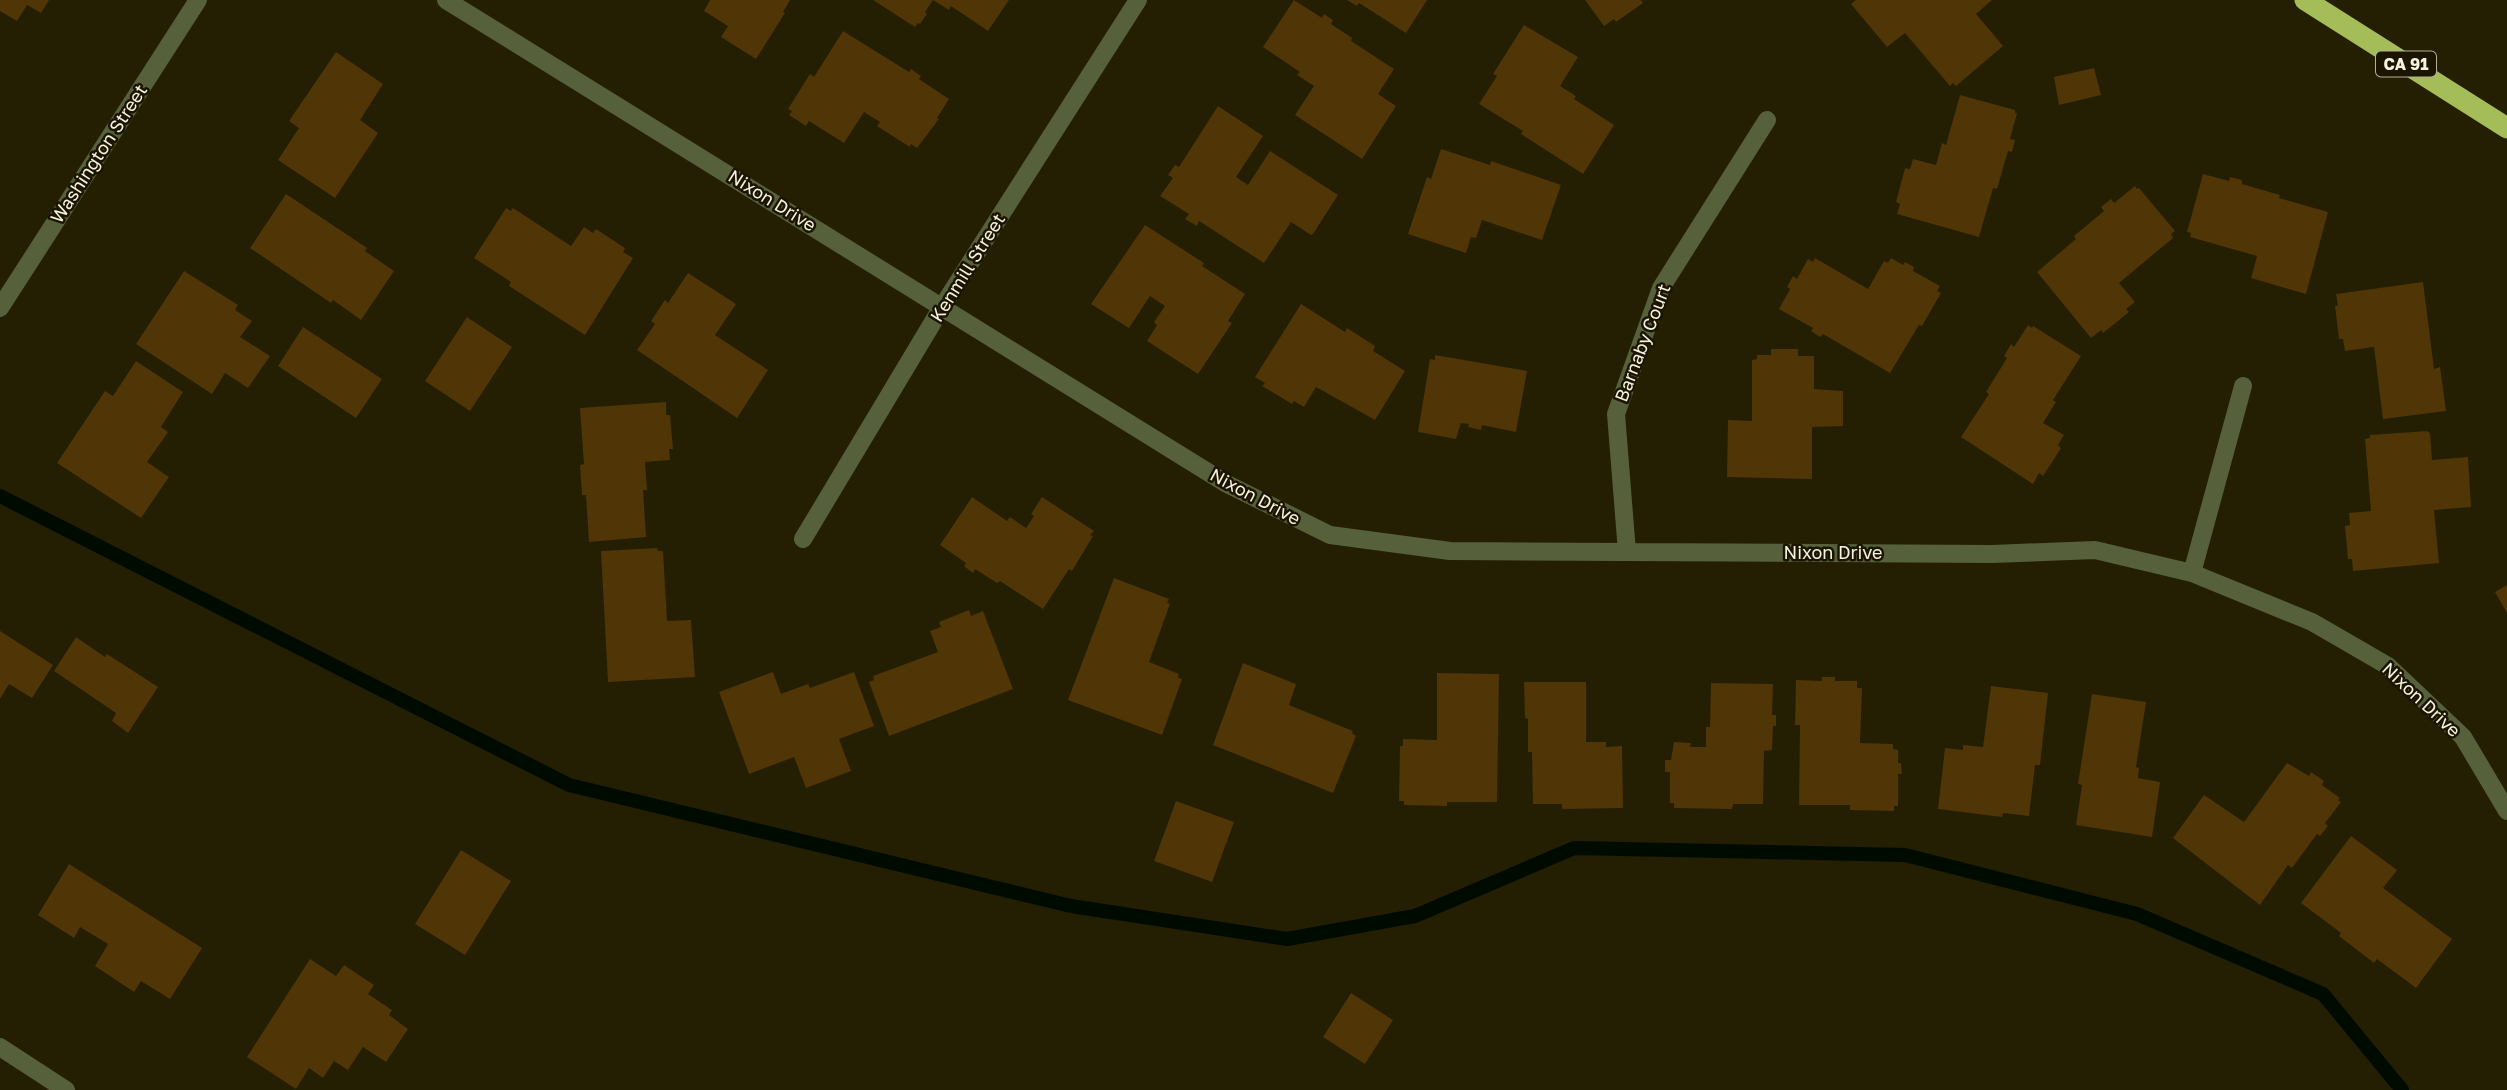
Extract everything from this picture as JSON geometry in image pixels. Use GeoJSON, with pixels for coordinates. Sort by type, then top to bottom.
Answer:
{"type":"FeatureCollection","features":[{"type":"Feature","properties":{"kind":"highway","name":"CA 91"},"geometry":{"type":"LineString","coordinates":[[2305,0],[2507,128]]}},
{"type":"Feature","properties":{"kind":"street","name":"Washington Street"},"geometry":{"type":"LineString","coordinates":[[0,308],[198,0]]}},
{"type":"Feature","properties":{"kind":"street","name":"Nixon Drive"},"geometry":{"type":"LineString","coordinates":[[446,0],[1227,484],[1330,535],[1450,551],[1992,554],[2095,551],[2192,573],[2312,622],[2388,666],[2463,737],[2507,809]]}},
{"type":"Feature","properties":{"kind":"street","name":"Kenmill Street"},"geometry":{"type":"LineString","coordinates":[[803,539],[942,307],[1138,0]]}},
{"type":"Feature","properties":{"kind":"street","name":"Barnaby Court"},"geometry":{"type":"LineString","coordinates":[[1627,552],[1616,414],[1661,288],[1767,120]]}},
{"type":"Feature","properties":{"kind":"street"},"geometry":{"type":"LineString","coordinates":[[2192,573],[2244,386]]}},
{"type":"Feature","properties":{"kind":"street"},"geometry":{"type":"LineString","coordinates":[[0,1047],[66,1090]]}},
{"type":"Feature","properties":{"kind":"building"},"geometry":{"type":"Polygon","coordinates":[[[0,0],[49,0],[41,13],[27,5],[17,21],[0,11],[0,0]]]}},
{"type":"Feature","properties":{"kind":"building"},"geometry":{"type":"Polygon","coordinates":[[[710,0],[790,0],[783,12],[785,13],[756,59],[721,37],[728,26],[704,11],[710,0]]]}},
{"type":"Feature","properties":{"kind":"building"},"geometry":{"type":"Polygon","coordinates":[[[873,0],[933,0],[925,12],[927,14],[915,27],[873,0]]]}},
{"type":"Feature","properties":{"kind":"building"},"geometry":{"type":"Polygon","coordinates":[[[933,0],[1009,0],[988,31],[951,6],[949,10],[933,0]]]}},
{"type":"Feature","properties":{"kind":"building"},"geometry":{"type":"Polygon","coordinates":[[[1294,0],[1322,18],[1324,14],[1333,20],[1331,24],[1352,38],[1351,41],[1394,69],[1378,94],[1396,106],[1362,159],[1295,115],[1314,86],[1297,75],[1300,72],[1263,47],[1294,0]]]}},
{"type":"Feature","properties":{"kind":"building"},"geometry":{"type":"Polygon","coordinates":[[[1347,0],[1427,0],[1406,33],[1359,3],[1357,6],[1347,0]]]}},
{"type":"Feature","properties":{"kind":"building"},"geometry":{"type":"Polygon","coordinates":[[[1585,0],[1641,0],[1643,3],[1616,22],[1614,19],[1604,26],[1585,0]]]}},
{"type":"Feature","properties":{"kind":"building"},"geometry":{"type":"Polygon","coordinates":[[[1856,0],[1992,0],[1976,14],[2003,46],[1956,86],[1953,83],[1950,86],[1905,33],[1887,47],[1851,4],[1856,0]]]}},
{"type":"Feature","properties":{"kind":"building"},"geometry":{"type":"Polygon","coordinates":[[[1524,25],[1578,57],[1560,86],[1576,96],[1574,99],[1614,125],[1583,174],[1521,134],[1523,131],[1479,104],[1497,76],[1493,74],[1524,25]]]}},
{"type":"Feature","properties":{"kind":"building"},"geometry":{"type":"Polygon","coordinates":[[[843,31],[909,72],[911,69],[921,76],[919,79],[949,99],[937,118],[939,119],[917,148],[911,144],[910,147],[877,126],[880,122],[864,112],[844,143],[809,121],[806,126],[789,115],[792,111],[788,109],[810,74],[814,77],[843,31]]]}},
{"type":"Feature","properties":{"kind":"building"},"geometry":{"type":"Polygon","coordinates":[[[336,52],[383,84],[360,120],[378,133],[335,198],[278,160],[299,128],[289,121],[336,52]]]}},
{"type":"Feature","properties":{"kind":"building"},"geometry":{"type":"Polygon","coordinates":[[[2094,68],[2101,95],[2059,105],[2054,77],[2094,68]]]}},
{"type":"Feature","properties":{"kind":"building"},"geometry":{"type":"Polygon","coordinates":[[[1960,95],[2015,110],[2017,113],[2010,139],[2015,140],[2012,152],[2008,151],[1997,189],[1993,188],[1979,237],[1897,214],[1900,204],[1896,202],[1905,168],[1910,169],[1913,159],[1936,165],[1942,143],[1946,145],[1960,95]]]}},
{"type":"Feature","properties":{"kind":"building"},"geometry":{"type":"Polygon","coordinates":[[[1218,106],[1263,136],[1236,177],[1248,185],[1270,151],[1338,195],[1313,234],[1291,222],[1264,263],[1199,221],[1197,226],[1185,219],[1189,214],[1160,196],[1173,178],[1168,175],[1175,165],[1179,167],[1218,106]]]}},
{"type":"Feature","properties":{"kind":"building"},"geometry":{"type":"Polygon","coordinates":[[[1441,149],[1490,165],[1491,161],[1561,185],[1542,240],[1482,220],[1476,238],[1471,237],[1466,253],[1408,234],[1427,177],[1431,179],[1441,149]]]}},
{"type":"Feature","properties":{"kind":"building"},"geometry":{"type":"Polygon","coordinates":[[[2203,174],[2229,181],[2230,177],[2242,180],[2242,184],[2280,195],[2279,198],[2328,212],[2306,294],[2251,278],[2257,256],[2190,237],[2191,233],[2187,232],[2203,174]]]}},
{"type":"Feature","properties":{"kind":"building"},"geometry":{"type":"Polygon","coordinates":[[[2135,186],[2175,231],[2171,234],[2173,238],[2119,283],[2135,302],[2126,309],[2129,312],[2103,333],[2101,330],[2091,338],[2037,272],[2104,211],[2101,207],[2111,199],[2114,203],[2135,186]]]}},
{"type":"Feature","properties":{"kind":"building"},"geometry":{"type":"Polygon","coordinates":[[[286,194],[367,248],[365,251],[394,271],[361,320],[250,248],[286,194]]]}},
{"type":"Feature","properties":{"kind":"building"},"geometry":{"type":"Polygon","coordinates":[[[506,208],[511,211],[513,208],[571,246],[584,227],[593,233],[596,229],[625,248],[623,252],[633,258],[585,335],[509,286],[511,282],[474,258],[506,208]]]}},
{"type":"Feature","properties":{"kind":"building"},"geometry":{"type":"Polygon","coordinates":[[[1145,225],[1204,263],[1202,266],[1245,294],[1228,321],[1232,323],[1198,374],[1147,341],[1157,325],[1154,322],[1165,306],[1150,296],[1129,328],[1091,304],[1145,225]]]}},
{"type":"Feature","properties":{"kind":"building"},"geometry":{"type":"Polygon","coordinates":[[[1815,258],[1868,289],[1884,261],[1888,263],[1891,258],[1903,265],[1905,262],[1914,267],[1913,271],[1940,286],[1937,291],[1941,293],[1890,373],[1823,334],[1820,337],[1811,331],[1813,328],[1779,309],[1790,289],[1787,287],[1793,276],[1797,279],[1808,259],[1813,262],[1815,258]]]}},
{"type":"Feature","properties":{"kind":"building"},"geometry":{"type":"Polygon","coordinates":[[[184,271],[238,305],[235,310],[252,321],[240,337],[270,356],[248,388],[225,373],[212,394],[136,344],[184,271]]]}},
{"type":"Feature","properties":{"kind":"building"},"geometry":{"type":"Polygon","coordinates":[[[688,273],[736,304],[715,335],[768,370],[737,418],[637,350],[655,324],[651,321],[665,300],[668,303],[688,273]]]}},
{"type":"Feature","properties":{"kind":"building"},"geometry":{"type":"Polygon","coordinates":[[[2423,282],[2434,369],[2440,367],[2446,411],[2383,419],[2374,347],[2345,351],[2343,339],[2339,339],[2336,294],[2423,282]]]}},
{"type":"Feature","properties":{"kind":"building"},"geometry":{"type":"Polygon","coordinates":[[[1301,304],[1345,332],[1347,328],[1375,346],[1373,351],[1405,371],[1375,420],[1316,387],[1304,407],[1294,401],[1292,404],[1262,386],[1265,383],[1255,377],[1301,304]]]}},
{"type":"Feature","properties":{"kind":"building"},"geometry":{"type":"Polygon","coordinates":[[[467,317],[512,347],[470,411],[425,381],[467,317]]]}},
{"type":"Feature","properties":{"kind":"building"},"geometry":{"type":"Polygon","coordinates":[[[2028,325],[2081,356],[2053,400],[2056,402],[2043,423],[2064,435],[2058,445],[2061,448],[2043,476],[2039,473],[2033,484],[1961,437],[1989,394],[1986,392],[2007,358],[2004,356],[2011,344],[2014,347],[2028,325]]]}},
{"type":"Feature","properties":{"kind":"building"},"geometry":{"type":"Polygon","coordinates":[[[303,327],[382,379],[356,418],[278,366],[303,327]]]}},
{"type":"Feature","properties":{"kind":"building"},"geometry":{"type":"Polygon","coordinates":[[[1771,349],[1798,349],[1798,356],[1814,356],[1814,389],[1843,391],[1843,426],[1812,427],[1812,479],[1727,477],[1728,420],[1752,421],[1752,360],[1757,359],[1757,355],[1771,355],[1771,349]]]}},
{"type":"Feature","properties":{"kind":"building"},"geometry":{"type":"Polygon","coordinates":[[[1435,355],[1527,371],[1516,432],[1482,425],[1481,430],[1461,423],[1456,439],[1418,432],[1430,359],[1435,360],[1435,355]]]}},
{"type":"Feature","properties":{"kind":"building"},"geometry":{"type":"Polygon","coordinates":[[[136,361],[183,392],[161,427],[168,432],[147,462],[169,477],[141,518],[57,463],[105,391],[113,396],[136,361]]]}},
{"type":"Feature","properties":{"kind":"building"},"geometry":{"type":"Polygon","coordinates":[[[666,402],[673,449],[669,449],[670,460],[645,462],[647,490],[643,490],[646,537],[589,542],[586,495],[582,495],[580,465],[584,464],[580,408],[666,402]]]}},
{"type":"Feature","properties":{"kind":"building"},"geometry":{"type":"Polygon","coordinates":[[[2430,433],[2432,460],[2468,457],[2471,507],[2434,510],[2439,563],[2353,571],[2352,559],[2348,559],[2345,526],[2350,525],[2349,513],[2371,511],[2365,439],[2370,438],[2370,435],[2430,433]]]}},
{"type":"Feature","properties":{"kind":"building"},"geometry":{"type":"Polygon","coordinates":[[[972,497],[1007,521],[1010,517],[1026,528],[1042,497],[1094,531],[1072,571],[1069,569],[1043,609],[1000,581],[997,583],[975,569],[973,573],[964,566],[966,563],[940,545],[972,497]]]}},
{"type":"Feature","properties":{"kind":"building"},"geometry":{"type":"Polygon","coordinates":[[[657,548],[658,551],[663,551],[667,621],[691,620],[695,677],[608,682],[601,551],[657,548]]]}},
{"type":"Feature","properties":{"kind":"building"},"geometry":{"type":"Polygon","coordinates":[[[1114,578],[1169,599],[1167,603],[1170,604],[1149,662],[1179,674],[1178,678],[1182,679],[1162,735],[1068,700],[1114,578]]]}},
{"type":"Feature","properties":{"kind":"building"},"geometry":{"type":"Polygon","coordinates":[[[2507,585],[2507,613],[2495,592],[2507,585]]]}},
{"type":"Feature","properties":{"kind":"building"},"geometry":{"type":"Polygon","coordinates":[[[969,610],[971,616],[983,611],[1013,689],[889,736],[869,682],[874,680],[873,676],[938,652],[930,631],[941,627],[939,622],[969,610]]]}},
{"type":"Feature","properties":{"kind":"building"},"geometry":{"type":"Polygon","coordinates":[[[0,631],[53,665],[32,698],[9,684],[0,699],[0,631]]]}},
{"type":"Feature","properties":{"kind":"building"},"geometry":{"type":"Polygon","coordinates":[[[76,637],[158,687],[128,733],[112,721],[116,713],[54,671],[76,637]]]}},
{"type":"Feature","properties":{"kind":"building"},"geometry":{"type":"Polygon","coordinates":[[[1243,663],[1296,684],[1289,705],[1353,731],[1356,736],[1333,793],[1213,745],[1243,663]]]}},
{"type":"Feature","properties":{"kind":"building"},"geometry":{"type":"Polygon","coordinates":[[[773,672],[781,694],[808,684],[810,688],[854,672],[874,726],[839,739],[851,771],[806,788],[794,757],[749,774],[719,692],[773,672]]]}},
{"type":"Feature","properties":{"kind":"building"},"geometry":{"type":"Polygon","coordinates":[[[1437,673],[1499,674],[1497,802],[1447,802],[1447,806],[1404,805],[1404,801],[1399,801],[1400,746],[1403,746],[1403,739],[1437,740],[1437,673]]]}},
{"type":"Feature","properties":{"kind":"building"},"geometry":{"type":"Polygon","coordinates":[[[1822,677],[1835,677],[1835,681],[1857,681],[1857,688],[1862,688],[1860,743],[1893,744],[1893,749],[1898,750],[1898,763],[1901,763],[1902,774],[1898,774],[1898,806],[1894,806],[1894,811],[1850,810],[1850,805],[1799,805],[1800,725],[1795,725],[1796,680],[1822,681],[1822,677]]]}},
{"type":"Feature","properties":{"kind":"building"},"geometry":{"type":"Polygon","coordinates":[[[1524,682],[1586,682],[1586,742],[1606,742],[1606,747],[1622,746],[1623,808],[1562,809],[1562,804],[1533,804],[1532,752],[1528,752],[1524,682]]]}},
{"type":"Feature","properties":{"kind":"building"},"geometry":{"type":"Polygon","coordinates":[[[1711,683],[1773,684],[1772,715],[1776,715],[1776,726],[1773,726],[1772,750],[1764,751],[1763,804],[1733,804],[1732,809],[1674,808],[1674,803],[1670,803],[1670,772],[1665,772],[1665,760],[1671,760],[1674,742],[1691,743],[1690,747],[1706,747],[1706,727],[1710,727],[1711,683]]]}},
{"type":"Feature","properties":{"kind":"building"},"geometry":{"type":"Polygon","coordinates":[[[1991,686],[2048,693],[2040,765],[2035,765],[2029,816],[2003,813],[2002,817],[1938,809],[1945,748],[1963,750],[1963,745],[1983,747],[1991,686]]]}},
{"type":"Feature","properties":{"kind":"building"},"geometry":{"type":"Polygon","coordinates":[[[2092,694],[2146,702],[2136,767],[2139,768],[2138,778],[2160,782],[2152,837],[2076,825],[2082,785],[2078,784],[2092,694]]]}},
{"type":"Feature","properties":{"kind":"building"},"geometry":{"type":"Polygon","coordinates":[[[2287,763],[2309,776],[2311,772],[2324,781],[2322,785],[2340,798],[2338,800],[2341,802],[2325,823],[2328,826],[2320,836],[2317,834],[2292,868],[2288,865],[2260,905],[2173,838],[2204,795],[2244,822],[2287,763]]]}},
{"type":"Feature","properties":{"kind":"building"},"geometry":{"type":"Polygon","coordinates":[[[1176,801],[1234,822],[1212,882],[1154,861],[1176,801]]]}},
{"type":"Feature","properties":{"kind":"building"},"geometry":{"type":"Polygon","coordinates":[[[2351,836],[2397,870],[2383,888],[2452,939],[2416,988],[2377,959],[2374,963],[2339,936],[2341,933],[2301,903],[2351,836]]]}},
{"type":"Feature","properties":{"kind":"building"},"geometry":{"type":"Polygon","coordinates":[[[461,850],[511,881],[465,955],[415,924],[461,850]]]}},
{"type":"Feature","properties":{"kind":"building"},"geometry":{"type":"Polygon","coordinates":[[[69,864],[202,948],[170,999],[141,981],[134,992],[95,966],[108,944],[80,927],[74,938],[38,915],[69,864]]]}},
{"type":"Feature","properties":{"kind":"building"},"geometry":{"type":"Polygon","coordinates":[[[310,959],[336,976],[344,965],[374,985],[368,994],[392,1010],[389,1015],[408,1029],[386,1062],[363,1047],[348,1070],[334,1061],[323,1078],[309,1068],[296,1089],[247,1057],[310,959]]]}},
{"type":"Feature","properties":{"kind":"building"},"geometry":{"type":"Polygon","coordinates":[[[1351,993],[1393,1020],[1365,1064],[1323,1037],[1351,993]]]}},
{"type":"Feature","properties":{"kind":"waterway"},"geometry":{"type":"LineString","coordinates":[[0,496],[569,785],[1071,906],[1287,939],[1415,916],[1574,848],[1905,855],[2137,914],[2323,994],[2402,1090]]}}]}
